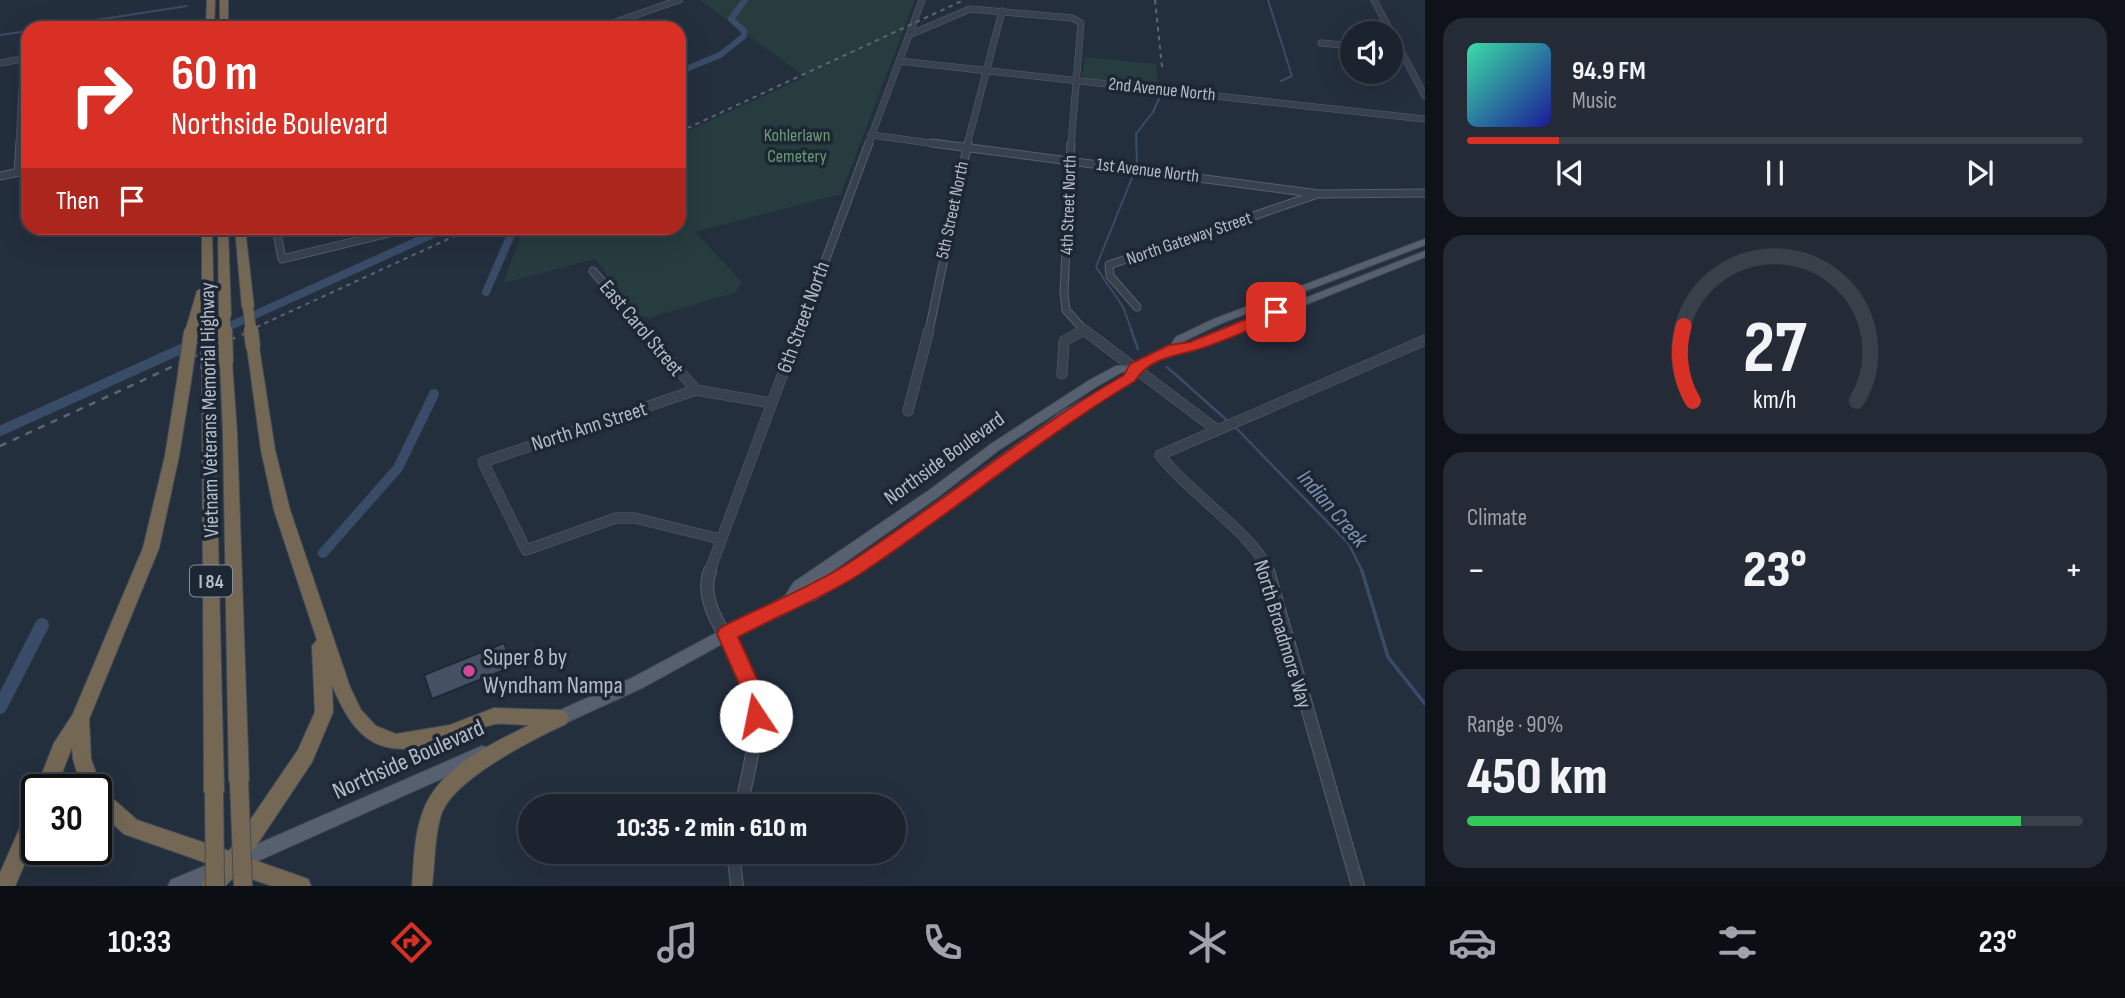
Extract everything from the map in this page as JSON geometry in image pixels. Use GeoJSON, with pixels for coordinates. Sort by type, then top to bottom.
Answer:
{"type":"FeatureCollection","features":[{"type":"Feature","properties":{"kind":"highway"},"geometry":{"type":"LineString","coordinates":[[210,21],[211,0]]}},
{"type":"Feature","properties":{"kind":"highway"},"geometry":{"type":"LineString","coordinates":[[224,2],[224,21]]}},
{"type":"Feature","properties":{"kind":"highway","name":"Vietnam Veterans Memorial Highway"},"geometry":{"type":"LineString","coordinates":[[207,235],[214,792],[212,886]]}},
{"type":"Feature","properties":{"kind":"highway","name":"Vietnam Veterans Memorial Highway"},"geometry":{"type":"LineString","coordinates":[[223,235],[243,886]]}},
{"type":"Feature","properties":{"kind":"highway"},"geometry":{"type":"LineString","coordinates":[[241,235],[268,450],[282,510],[341,687],[355,716],[370,732],[396,741],[450,733],[494,716],[560,718]]}},
{"type":"Feature","properties":{"kind":"highway"},"geometry":{"type":"LineString","coordinates":[[52,774],[61,749],[80,718],[151,548],[172,456],[191,332],[207,279]]}},
{"type":"Feature","properties":{"kind":"highway"},"geometry":{"type":"LineString","coordinates":[[212,886],[232,864],[305,756],[324,712],[324,675],[317,614]]}},
{"type":"Feature","properties":{"kind":"highway"},"geometry":{"type":"LineString","coordinates":[[80,718],[82,759],[87,774]]}},
{"type":"Feature","properties":{"kind":"highway"},"geometry":{"type":"LineString","coordinates":[[422,886],[431,813],[449,786],[472,767],[560,718]]}},
{"type":"Feature","properties":{"kind":"highway"},"geometry":{"type":"LineString","coordinates":[[112,810],[131,827],[301,886]]}},
{"type":"Feature","properties":{"kind":"highway"},"geometry":{"type":"LineString","coordinates":[[5,886],[21,849]]}},
{"type":"Feature","properties":{"kind":"main road","name":"Northside Boulevard"},"geometry":{"type":"LineString","coordinates":[[1174,348],[1180,339],[1218,321],[1425,242]]}},
{"type":"Feature","properties":{"kind":"main road","name":"Northside Boulevard"},"geometry":{"type":"LineString","coordinates":[[177,886],[560,718],[637,682],[790,600],[799,586],[933,495],[995,447],[1120,369],[1135,368],[1174,348],[1193,346],[1425,254]]}},
{"type":"Feature","properties":{"kind":"street"},"geometry":{"type":"LineString","coordinates":[[618,21],[678,0]]}},
{"type":"Feature","properties":{"kind":"street","name":"6th Street North"},"geometry":{"type":"LineString","coordinates":[[744,794],[756,734],[755,697],[706,594],[706,581],[719,539],[922,0]]}},
{"type":"Feature","properties":{"kind":"street"},"geometry":{"type":"LineString","coordinates":[[1374,0],[1385,21]]}},
{"type":"Feature","properties":{"kind":"street"},"geometry":{"type":"LineString","coordinates":[[910,30],[929,28],[970,9],[1002,12]]}},
{"type":"Feature","properties":{"kind":"street","name":"4th Street North"},"geometry":{"type":"LineString","coordinates":[[1002,12],[1078,20],[1081,23],[1074,79],[1063,293],[1066,310],[1084,330],[1135,368],[1225,426]]}},
{"type":"Feature","properties":{"kind":"street","name":"5th Street North"},"geometry":{"type":"LineString","coordinates":[[908,411],[925,355],[983,69],[1002,12]]}},
{"type":"Feature","properties":{"kind":"street"},"geometry":{"type":"LineString","coordinates":[[910,30],[929,28]]}},
{"type":"Feature","properties":{"kind":"street"},"geometry":{"type":"LineString","coordinates":[[1321,43],[1340,45]]}},
{"type":"Feature","properties":{"kind":"street"},"geometry":{"type":"LineString","coordinates":[[1403,55],[1425,96]]}},
{"type":"Feature","properties":{"kind":"street"},"geometry":{"type":"LineString","coordinates":[[0,63],[21,59]]}},
{"type":"Feature","properties":{"kind":"street","name":"2nd Avenue North"},"geometry":{"type":"LineString","coordinates":[[899,61],[1425,118]]}},
{"type":"Feature","properties":{"kind":"street"},"geometry":{"type":"LineString","coordinates":[[18,172],[21,129]]}},
{"type":"Feature","properties":{"kind":"street","name":"1st Avenue North"},"geometry":{"type":"LineString","coordinates":[[871,135],[1319,194],[1425,192]]}},
{"type":"Feature","properties":{"kind":"street"},"geometry":{"type":"LineString","coordinates":[[0,176],[21,171]]}},
{"type":"Feature","properties":{"kind":"street","name":"North Gateway Street"},"geometry":{"type":"LineString","coordinates":[[1137,307],[1110,276],[1109,265],[1319,194]]}},
{"type":"Feature","properties":{"kind":"street"},"geometry":{"type":"LineString","coordinates":[[277,235],[282,259],[381,235]]}},
{"type":"Feature","properties":{"kind":"street","name":"East Carol Street"},"geometry":{"type":"LineString","coordinates":[[593,271],[696,390],[771,403]]}},
{"type":"Feature","properties":{"kind":"street"},"geometry":{"type":"LineString","coordinates":[[1062,374],[1064,341],[1084,330]]}},
{"type":"Feature","properties":{"kind":"street","name":"North Broadmore Way"},"geometry":{"type":"LineString","coordinates":[[1358,886],[1266,564],[1238,531],[1181,484],[1160,455],[1425,340]]}},
{"type":"Feature","properties":{"kind":"street","name":"North Ann Street"},"geometry":{"type":"LineString","coordinates":[[696,390],[483,461],[526,550],[616,518],[635,518],[719,539]]}},
{"type":"Feature","properties":{"kind":"street"},"geometry":{"type":"LineString","coordinates":[[734,864],[737,886]]}},
{"type":"Feature","properties":{"kind":"green space","name":"Kohlerlawn Cemetery"},"geometry":{"type":"Polygon","coordinates":[[[700,0],[915,0],[841,194],[695,232],[742,282],[736,292],[649,318],[640,316],[595,259],[503,283],[521,235],[686,235],[686,132],[805,77],[700,0]]]}},
{"type":"Feature","properties":{"kind":"green space"},"geometry":{"type":"Polygon","coordinates":[[[1085,57],[1156,64],[1158,88],[1082,80],[1085,57]]]}},
{"type":"Feature","properties":{"kind":"building","name":"Super 8 by Wyndham Nampa"},"geometry":{"type":"Polygon","coordinates":[[[504,643],[514,666],[432,699],[424,675],[504,643]]]}},
{"type":"Feature","properties":{"kind":"waterway"},"geometry":{"type":"LineString","coordinates":[[686,69],[720,55],[744,36],[744,31],[731,19],[745,0]]}},
{"type":"Feature","properties":{"kind":"waterway","name":"Indian Creek"},"geometry":{"type":"LineString","coordinates":[[1268,0],[1292,76],[1281,81]]}},
{"type":"Feature","properties":{"kind":"waterway"},"geometry":{"type":"LineString","coordinates":[[90,21],[187,6]]}},
{"type":"Feature","properties":{"kind":"waterway"},"geometry":{"type":"LineString","coordinates":[[0,35],[21,32]]}},
{"type":"Feature","properties":{"kind":"waterway","name":"Indian Creek"},"geometry":{"type":"LineString","coordinates":[[1137,166],[1136,134],[1153,112],[1162,92]]}},
{"type":"Feature","properties":{"kind":"waterway","name":"Indian Creek"},"geometry":{"type":"LineString","coordinates":[[1132,331],[1123,307],[1096,267],[1134,173]]}},
{"type":"Feature","properties":{"kind":"waterway"},"geometry":{"type":"LineString","coordinates":[[219,331],[431,235]]}},
{"type":"Feature","properties":{"kind":"waterway"},"geometry":{"type":"LineString","coordinates":[[486,292],[511,235]]}},
{"type":"Feature","properties":{"kind":"waterway"},"geometry":{"type":"LineString","coordinates":[[0,431],[223,330]]}},
{"type":"Feature","properties":{"kind":"waterway","name":"Indian Creek"},"geometry":{"type":"LineString","coordinates":[[1131,330],[1138,349]]}},
{"type":"Feature","properties":{"kind":"waterway","name":"Indian Creek"},"geometry":{"type":"LineString","coordinates":[[1167,367],[1230,423]]}},
{"type":"Feature","properties":{"kind":"waterway"},"geometry":{"type":"LineString","coordinates":[[323,553],[398,468],[434,394]]}},
{"type":"Feature","properties":{"kind":"waterway","name":"Indian Creek"},"geometry":{"type":"LineString","coordinates":[[1235,427],[1349,544],[1363,573]]}},
{"type":"Feature","properties":{"kind":"waterway","name":"Indian Creek"},"geometry":{"type":"LineString","coordinates":[[1362,571],[1388,657],[1425,704]]}},
{"type":"Feature","properties":{"kind":"waterway"},"geometry":{"type":"LineString","coordinates":[[0,707],[42,625]]}},
{"type":"Feature","properties":{"kind":"railway"},"geometry":{"type":"LineString","coordinates":[[686,129],[964,0]]}},
{"type":"Feature","properties":{"kind":"railway"},"geometry":{"type":"LineString","coordinates":[[1155,0],[1162,67]]}},
{"type":"Feature","properties":{"kind":"railway"},"geometry":{"type":"LineString","coordinates":[[248,331],[457,235]]}},
{"type":"Feature","properties":{"kind":"railway"},"geometry":{"type":"LineString","coordinates":[[0,446],[252,330]]}},
{"type":"Feature","properties":{"kind":"place","name":"Super 8 by Wyndham Nampa"},"geometry":{"type":"Point","coordinates":[469,671]}},
{"type":"Feature","properties":{"kind":"route"},"geometry":{"type":"LineString","coordinates":[[756,716],[755,697],[727,634],[790,600],[810,596],[855,568],[947,504],[1067,414],[1130,378],[1135,368],[1174,348],[1193,346],[1276,312]]}}]}
